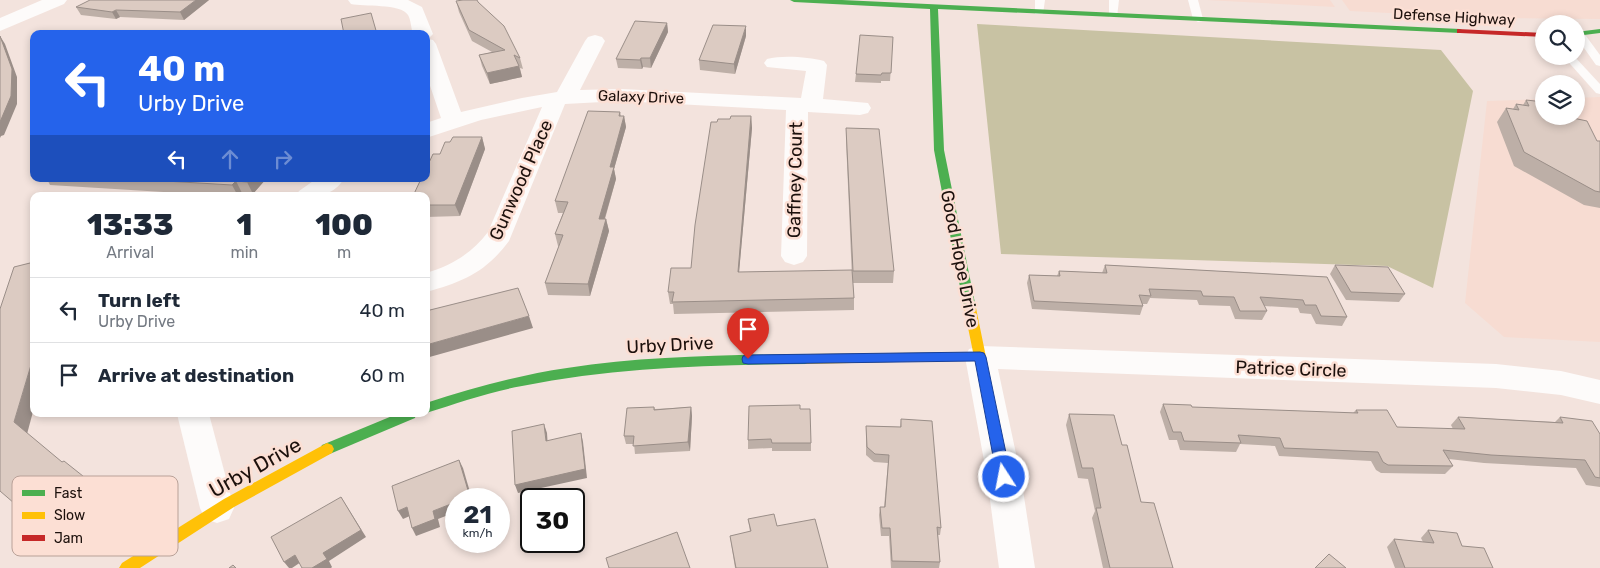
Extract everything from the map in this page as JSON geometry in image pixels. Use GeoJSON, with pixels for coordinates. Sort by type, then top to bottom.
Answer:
{"type":"FeatureCollection","features":[{"type":"Feature","properties":{"kind":"street"},"geometry":{"type":"LineString","coordinates":[[0,25],[58,0]]}},
{"type":"Feature","properties":{"kind":"street"},"geometry":{"type":"LineString","coordinates":[[357,0],[390,2],[409,6],[415,10],[422,30]]}},
{"type":"Feature","properties":{"kind":"street","name":"Defense Highway"},"geometry":{"type":"LineString","coordinates":[[794,0],[1039,6],[1112,15],[1535,37]]}},
{"type":"Feature","properties":{"kind":"street","name":"Good Hope Drive"},"geometry":{"type":"LineString","coordinates":[[934,3],[936,106],[939,150],[1004,477],[1017,568]]}},
{"type":"Feature","properties":{"kind":"street"},"geometry":{"type":"LineString","coordinates":[[1585,34],[1600,31]]}},
{"type":"Feature","properties":{"kind":"street"},"geometry":{"type":"LineString","coordinates":[[1585,37],[1600,39]]}},
{"type":"Feature","properties":{"kind":"street","name":"Gunwood Place"},"geometry":{"type":"LineString","coordinates":[[430,282],[443,279],[467,268],[480,259],[500,235],[560,99],[595,41]]}},
{"type":"Feature","properties":{"kind":"street"},"geometry":{"type":"LineString","coordinates":[[430,55],[453,121]]}},
{"type":"Feature","properties":{"kind":"street","name":"Gaffney Court"},"geometry":{"type":"LineString","coordinates":[[774,63],[817,65],[804,105],[794,256]]}},
{"type":"Feature","properties":{"kind":"street","name":"Galaxy Drive"},"geometry":{"type":"LineString","coordinates":[[430,130],[453,121],[513,106],[590,95],[860,108]]}},
{"type":"Feature","properties":{"kind":"street"},"geometry":{"type":"LineString","coordinates":[[314,192],[328,182]]}},
{"type":"Feature","properties":{"kind":"street","name":"Patrice Circle"},"geometry":{"type":"LineString","coordinates":[[980,357],[1496,376],[1561,383],[1600,392]]}},
{"type":"Feature","properties":{"kind":"street","name":"Urby Drive"},"geometry":{"type":"LineString","coordinates":[[430,407],[462,395],[532,378],[610,366],[690,360],[980,357]]}},
{"type":"Feature","properties":{"kind":"street"},"geometry":{"type":"LineString","coordinates":[[194,417],[217,508]]}},
{"type":"Feature","properties":{"kind":"street","name":"Urby Drive"},"geometry":{"type":"LineString","coordinates":[[178,534],[217,508],[325,450],[403,417]]}},
{"type":"Feature","properties":{"kind":"street","name":"Urby Drive"},"geometry":{"type":"LineString","coordinates":[[127,568],[145,556]]}},
{"type":"Feature","properties":{"kind":"lane"},"geometry":{"type":"LineString","coordinates":[[1112,15],[1114,0]]}},
{"type":"Feature","properties":{"kind":"lane"},"geometry":{"type":"LineString","coordinates":[[1193,0],[1198,19]]}},
{"type":"Feature","properties":{"kind":"lane"},"geometry":{"type":"LineString","coordinates":[[1585,45],[1600,63]]}},
{"type":"Feature","properties":{"kind":"lane"},"geometry":{"type":"LineString","coordinates":[[1576,65],[1600,91]]}},
{"type":"Feature","properties":{"kind":"shaded area"},"geometry":{"type":"Polygon","coordinates":[[[1206,0],[1330,0],[1335,7],[1206,0]]]}},
{"type":"Feature","properties":{"kind":"shaded area"},"geometry":{"type":"Polygon","coordinates":[[[1342,0],[1600,0],[1600,19],[1585,19],[1585,15],[1535,15],[1535,18],[1486,18],[1350,11],[1342,0]]]}},
{"type":"Feature","properties":{"kind":"shaded area"},"geometry":{"type":"Polygon","coordinates":[[[977,24],[1441,50],[1473,91],[1433,288],[1387,266],[1001,254],[977,24]]]}},
{"type":"Feature","properties":{"kind":"shaded area"},"geometry":{"type":"Polygon","coordinates":[[[1600,97],[1600,342],[1504,337],[1465,303],[1487,101],[1535,99],[1535,125],[1585,125],[1585,98],[1600,97]]]}},
{"type":"Feature","properties":{"kind":"building"},"geometry":{"type":"Polygon","coordinates":[[[90,0],[196,0],[180,12],[116,10],[112,12],[76,7],[90,0]]]}},
{"type":"Feature","properties":{"kind":"building"},"geometry":{"type":"Polygon","coordinates":[[[477,0],[504,26],[520,58],[514,55],[519,66],[487,73],[479,55],[505,50],[469,30],[456,1],[477,0]]]}},
{"type":"Feature","properties":{"kind":"building"},"geometry":{"type":"Polygon","coordinates":[[[371,13],[376,30],[343,30],[341,19],[371,13]]]}},
{"type":"Feature","properties":{"kind":"building"},"geometry":{"type":"Polygon","coordinates":[[[635,21],[667,23],[650,58],[641,58],[640,60],[616,59],[635,21]]]}},
{"type":"Feature","properties":{"kind":"building"},"geometry":{"type":"Polygon","coordinates":[[[713,25],[746,26],[734,64],[699,60],[713,25]]]}},
{"type":"Feature","properties":{"kind":"building"},"geometry":{"type":"Polygon","coordinates":[[[860,35],[893,37],[891,73],[882,73],[881,75],[856,74],[860,35]]]}},
{"type":"Feature","properties":{"kind":"building"},"geometry":{"type":"Polygon","coordinates":[[[0,36],[12,69],[11,96],[0,122],[0,36]]]}},
{"type":"Feature","properties":{"kind":"building"},"geometry":{"type":"Polygon","coordinates":[[[1526,100],[1535,101],[1535,125],[1585,125],[1585,121],[1587,121],[1597,141],[1600,141],[1600,192],[1524,152],[1506,108],[1519,110],[1516,104],[1529,106],[1526,100]]]}},
{"type":"Feature","properties":{"kind":"building"},"geometry":{"type":"Polygon","coordinates":[[[588,111],[620,112],[619,116],[624,116],[610,167],[614,167],[599,219],[606,219],[588,284],[545,283],[563,235],[555,234],[568,202],[555,201],[588,111]]]}},
{"type":"Feature","properties":{"kind":"building"},"geometry":{"type":"Polygon","coordinates":[[[731,116],[751,116],[738,272],[852,270],[854,298],[672,302],[674,292],[668,292],[671,268],[691,268],[695,225],[711,122],[717,122],[718,119],[730,119],[731,116]]]}},
{"type":"Feature","properties":{"kind":"building"},"geometry":{"type":"Polygon","coordinates":[[[846,128],[879,129],[894,271],[853,271],[846,128]]]}},
{"type":"Feature","properties":{"kind":"building"},"geometry":{"type":"Polygon","coordinates":[[[453,137],[482,137],[455,205],[430,205],[430,192],[415,192],[420,182],[430,182],[430,160],[433,154],[440,154],[445,142],[450,142],[453,137]]]}},
{"type":"Feature","properties":{"kind":"building"},"geometry":{"type":"Polygon","coordinates":[[[182,182],[235,182],[232,185],[182,182]]]}},
{"type":"Feature","properties":{"kind":"building"},"geometry":{"type":"Polygon","coordinates":[[[30,263],[30,368],[14,422],[62,462],[64,461],[83,476],[12,476],[12,501],[0,491],[0,309],[14,267],[30,263]]]}},
{"type":"Feature","properties":{"kind":"building"},"geometry":{"type":"Polygon","coordinates":[[[1105,265],[1327,277],[1347,317],[1321,316],[1316,305],[1305,305],[1303,300],[1260,297],[1267,311],[1240,311],[1234,297],[1203,296],[1201,291],[1149,289],[1151,296],[1139,295],[1143,306],[1034,301],[1029,275],[1060,276],[1059,271],[1107,273],[1105,265]]]}},
{"type":"Feature","properties":{"kind":"building"},"geometry":{"type":"Polygon","coordinates":[[[1335,265],[1388,267],[1405,294],[1351,292],[1335,265]]]}},
{"type":"Feature","properties":{"kind":"building"},"geometry":{"type":"Polygon","coordinates":[[[518,288],[529,316],[430,344],[430,310],[518,288]]]}},
{"type":"Feature","properties":{"kind":"building"},"geometry":{"type":"Polygon","coordinates":[[[1163,404],[1191,405],[1192,407],[1358,413],[1356,410],[1387,410],[1397,427],[1465,429],[1458,417],[1563,423],[1560,417],[1592,421],[1600,434],[1600,478],[1595,477],[1585,460],[1491,455],[1443,450],[1453,466],[1388,465],[1383,462],[1378,452],[1284,448],[1280,438],[1238,435],[1241,443],[1184,441],[1181,432],[1173,432],[1163,404]]]}},
{"type":"Feature","properties":{"kind":"building"},"geometry":{"type":"Polygon","coordinates":[[[800,405],[800,409],[810,409],[811,443],[772,443],[771,439],[748,440],[749,406],[800,405]]]}},
{"type":"Feature","properties":{"kind":"building"},"geometry":{"type":"Polygon","coordinates":[[[654,407],[654,410],[691,407],[688,442],[633,446],[634,436],[624,436],[627,408],[654,407]]]}},
{"type":"Feature","properties":{"kind":"building"},"geometry":{"type":"Polygon","coordinates":[[[1069,414],[1114,415],[1122,445],[1127,445],[1141,502],[1154,503],[1173,568],[1110,568],[1096,508],[1101,508],[1093,468],[1082,468],[1069,414]]]}},
{"type":"Feature","properties":{"kind":"building"},"geometry":{"type":"Polygon","coordinates":[[[901,419],[932,421],[941,528],[937,527],[940,562],[892,561],[890,528],[882,528],[880,507],[885,507],[889,455],[875,454],[867,447],[866,426],[901,427],[901,419]]]}},
{"type":"Feature","properties":{"kind":"building"},"geometry":{"type":"Polygon","coordinates":[[[544,424],[546,441],[581,433],[585,469],[515,485],[512,431],[544,424]]]}},
{"type":"Feature","properties":{"kind":"building"},"geometry":{"type":"Polygon","coordinates":[[[459,460],[467,488],[445,488],[445,506],[433,511],[435,519],[412,528],[407,507],[398,511],[392,486],[459,460]]]}},
{"type":"Feature","properties":{"kind":"building"},"geometry":{"type":"Polygon","coordinates":[[[341,497],[361,530],[323,553],[327,559],[312,568],[302,568],[295,555],[284,562],[271,537],[341,497]]]}},
{"type":"Feature","properties":{"kind":"building"},"geometry":{"type":"Polygon","coordinates":[[[774,514],[777,526],[815,519],[828,568],[736,568],[730,536],[751,531],[748,519],[774,514]]]}},
{"type":"Feature","properties":{"kind":"building"},"geometry":{"type":"Polygon","coordinates":[[[1428,530],[1457,533],[1462,546],[1484,548],[1493,568],[1405,568],[1394,539],[1434,543],[1428,530]]]}},
{"type":"Feature","properties":{"kind":"building"},"geometry":{"type":"Polygon","coordinates":[[[677,532],[690,568],[609,568],[606,558],[677,532]]]}},
{"type":"Feature","properties":{"kind":"building"},"geometry":{"type":"Polygon","coordinates":[[[1329,554],[1346,568],[1315,568],[1329,554]]]}},
{"type":"Feature","properties":{"kind":"traffic: fast"},"geometry":{"type":"LineString","coordinates":[[794,0],[1460,31]]}},
{"type":"Feature","properties":{"kind":"traffic: fast"},"geometry":{"type":"LineString","coordinates":[[934,7],[939,150],[970,308]]}},
{"type":"Feature","properties":{"kind":"traffic: fast"},"geometry":{"type":"LineString","coordinates":[[1585,33],[1600,31]]}},
{"type":"Feature","properties":{"kind":"traffic: fast"},"geometry":{"type":"LineString","coordinates":[[430,407],[473,393],[520,382],[614,367],[709,361],[807,359]]}},
{"type":"Feature","properties":{"kind":"traffic: fast"},"geometry":{"type":"LineString","coordinates":[[327,449],[403,417]]}},
{"type":"Feature","properties":{"kind":"traffic: slow"},"geometry":{"type":"LineString","coordinates":[[807,359],[980,357],[970,308]]}},
{"type":"Feature","properties":{"kind":"traffic: slow"},"geometry":{"type":"LineString","coordinates":[[178,536],[229,503],[327,449]]}},
{"type":"Feature","properties":{"kind":"traffic: slow"},"geometry":{"type":"LineString","coordinates":[[127,568],[146,556]]}},
{"type":"Feature","properties":{"kind":"traffic: jam"},"geometry":{"type":"LineString","coordinates":[[1460,31],[1535,35]]}},
{"type":"Feature","properties":{"kind":"route"},"geometry":{"type":"LineString","coordinates":[[748,359],[980,357],[1004,477]]}}]}
